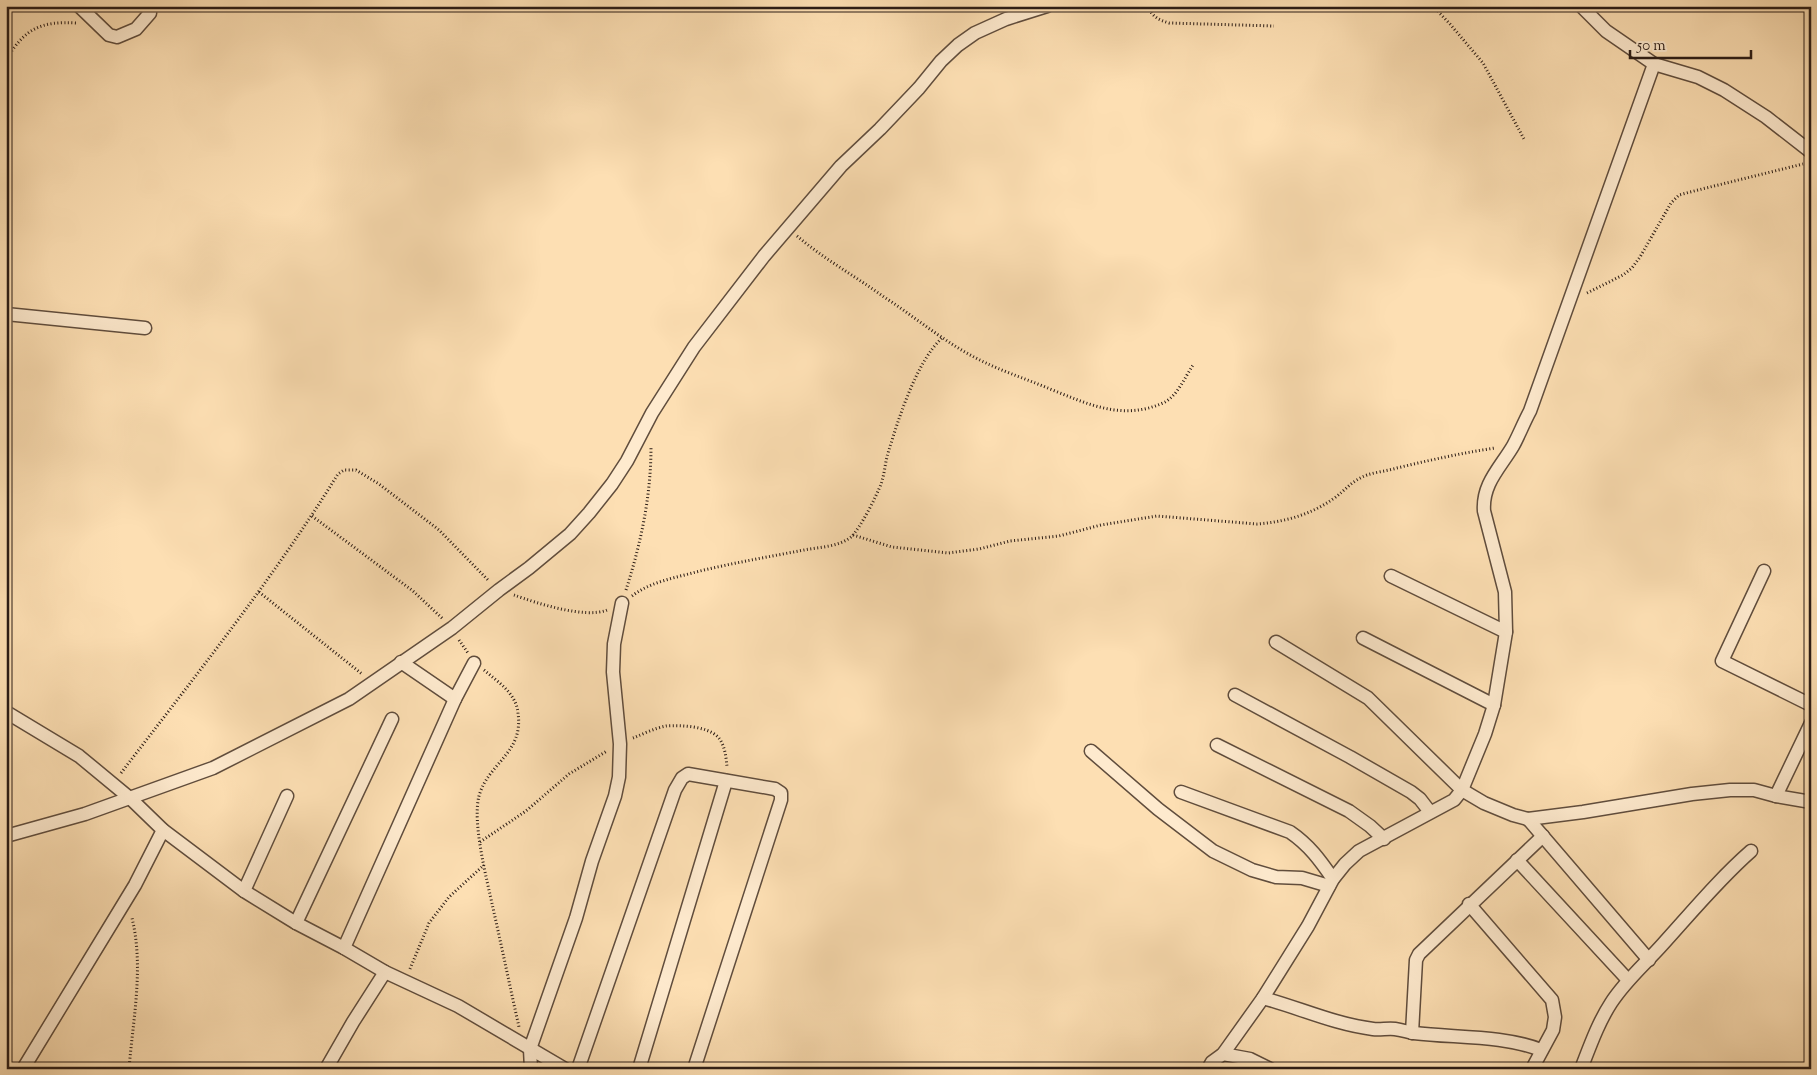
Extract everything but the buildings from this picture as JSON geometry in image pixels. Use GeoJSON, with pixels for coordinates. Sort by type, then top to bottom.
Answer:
{"type":"FeatureCollection","features":[{"type":"Feature","properties":{"kind":"street"},"geometry":{"type":"LineString","coordinates":[[79,6],[109,35],[117,37],[136,29],[150,8]]}},
{"type":"Feature","properties":{"kind":"street"},"geometry":{"type":"LineString","coordinates":[[6,836],[131,799],[212,768],[349,699],[452,628],[556,545],[589,513],[627,461],[652,414],[694,347],[764,256],[841,166],[919,88],[941,61],[958,45],[975,33],[1006,19],[1047,6]]}},
{"type":"Feature","properties":{"kind":"street"},"geometry":{"type":"LineString","coordinates":[[1581,6],[1606,31],[1654,64],[1698,78],[1724,90],[1766,117],[1811,152]]}},
{"type":"Feature","properties":{"kind":"street"},"geometry":{"type":"LineString","coordinates":[[1208,1069],[1212,1062],[1223,1054],[1263,998],[1308,926],[1331,882],[1345,864],[1359,851],[1454,800],[1462,790],[1485,734],[1494,705],[1506,632],[1505,592],[1484,511],[1483,499],[1486,487],[1513,445],[1530,411],[1654,64]]}},
{"type":"Feature","properties":{"kind":"street"},"geometry":{"type":"LineString","coordinates":[[6,314],[145,328]]}},
{"type":"Feature","properties":{"kind":"street"},"geometry":{"type":"LineString","coordinates":[[1764,570],[1722,661],[1811,705]]}},
{"type":"Feature","properties":{"kind":"street"},"geometry":{"type":"LineString","coordinates":[[1391,576],[1506,632]]}},
{"type":"Feature","properties":{"kind":"street"},"geometry":{"type":"LineString","coordinates":[[531,1069],[527,1047],[576,918],[592,860],[615,796],[619,776],[620,744],[613,672],[614,644],[622,603]]}},
{"type":"Feature","properties":{"kind":"street"},"geometry":{"type":"LineString","coordinates":[[1363,638],[1494,705]]}},
{"type":"Feature","properties":{"kind":"street"},"geometry":{"type":"LineString","coordinates":[[1276,642],[1368,698],[1462,790],[1484,803],[1513,815],[1528,819],[1730,790],[1754,790],[1811,802]]}},
{"type":"Feature","properties":{"kind":"street"},"geometry":{"type":"LineString","coordinates":[[401,662],[455,699]]}},
{"type":"Feature","properties":{"kind":"street"},"geometry":{"type":"LineString","coordinates":[[344,948],[455,699],[474,663]]}},
{"type":"Feature","properties":{"kind":"street"},"geometry":{"type":"LineString","coordinates":[[1234,695],[1411,792],[1420,799],[1430,812]]}},
{"type":"Feature","properties":{"kind":"street"},"geometry":{"type":"LineString","coordinates":[[6,712],[79,756],[131,799],[162,830],[244,891],[296,923],[385,972],[458,1006],[565,1069]]}},
{"type":"Feature","properties":{"kind":"street"},"geometry":{"type":"LineString","coordinates":[[296,923],[392,719]]}},
{"type":"Feature","properties":{"kind":"street"},"geometry":{"type":"LineString","coordinates":[[1776,796],[1811,723]]}},
{"type":"Feature","properties":{"kind":"street"},"geometry":{"type":"LineString","coordinates":[[1217,745],[1349,811],[1384,839]]}},
{"type":"Feature","properties":{"kind":"street"},"geometry":{"type":"LineString","coordinates":[[1091,751],[1158,809],[1213,851],[1252,870],[1276,877],[1331,882]]}},
{"type":"Feature","properties":{"kind":"street"},"geometry":{"type":"LineString","coordinates":[[578,1069],[675,790],[682,778],[688,774],[775,789],[781,793],[781,800],[694,1069]]}},
{"type":"Feature","properties":{"kind":"street"},"geometry":{"type":"LineString","coordinates":[[639,1069],[726,781]]}},
{"type":"Feature","properties":{"kind":"street"},"geometry":{"type":"LineString","coordinates":[[1181,792],[1290,832],[1305,842],[1317,855],[1331,882]]}},
{"type":"Feature","properties":{"kind":"street"},"geometry":{"type":"LineString","coordinates":[[244,891],[287,796]]}},
{"type":"Feature","properties":{"kind":"street"},"geometry":{"type":"LineString","coordinates":[[1528,819],[1649,960]]}},
{"type":"Feature","properties":{"kind":"street"},"geometry":{"type":"LineString","coordinates":[[23,1069],[127,899],[162,830]]}},
{"type":"Feature","properties":{"kind":"street"},"geometry":{"type":"LineString","coordinates":[[1412,1033],[1416,960],[1419,954],[1469,904],[1543,836]]}},
{"type":"Feature","properties":{"kind":"street"},"geometry":{"type":"LineString","coordinates":[[1581,1069],[1599,1025],[1611,1003],[1628,980],[1649,960],[1733,867],[1752,851]]}},
{"type":"Feature","properties":{"kind":"street"},"geometry":{"type":"LineString","coordinates":[[1517,860],[1628,980]]}},
{"type":"Feature","properties":{"kind":"street"},"geometry":{"type":"LineString","coordinates":[[1469,904],[1552,1000],[1555,1017],[1553,1030],[1532,1069]]}},
{"type":"Feature","properties":{"kind":"street"},"geometry":{"type":"LineString","coordinates":[[326,1069],[385,972]]}},
{"type":"Feature","properties":{"kind":"street"},"geometry":{"type":"LineString","coordinates":[[1263,998],[1340,1023],[1374,1029],[1394,1029],[1412,1033],[1465,1036],[1526,1044],[1541,1050]]}},
{"type":"Feature","properties":{"kind":"street"},"geometry":{"type":"LineString","coordinates":[[1223,1054],[1250,1060],[1270,1069]]}},
{"type":"Feature","properties":{"kind":"path"},"geometry":{"type":"LineString","coordinates":[[1148,6],[1156,18],[1169,23],[1274,26]]}},
{"type":"Feature","properties":{"kind":"path"},"geometry":{"type":"LineString","coordinates":[[1433,6],[1483,63],[1524,139]]}},
{"type":"Feature","properties":{"kind":"path"},"geometry":{"type":"LineString","coordinates":[[6,60],[32,30],[42,24],[60,22],[98,25]]}},
{"type":"Feature","properties":{"kind":"path"},"geometry":{"type":"LineString","coordinates":[[1572,297],[1592,292],[1632,268],[1671,202],[1679,195],[1736,179],[1811,162]]}},
{"type":"Feature","properties":{"kind":"path"},"geometry":{"type":"LineString","coordinates":[[787,229],[820,255],[884,296],[942,338],[985,363],[1091,406],[1118,412],[1150,408],[1165,402],[1177,389],[1193,365]]}},
{"type":"Feature","properties":{"kind":"path"},"geometry":{"type":"LineString","coordinates":[[622,603],[646,515],[651,474],[651,440]]}},
{"type":"Feature","properties":{"kind":"path"},"geometry":{"type":"LineString","coordinates":[[853,535],[892,548],[948,553],[1010,541],[1059,536],[1100,526],[1157,516],[1257,524],[1272,523],[1296,517],[1318,508],[1335,498],[1353,481],[1369,474],[1449,455],[1513,445]]}},
{"type":"Feature","properties":{"kind":"path"},"geometry":{"type":"LineString","coordinates":[[312,516],[433,608],[452,628],[474,663],[505,687],[516,704],[518,728],[515,743],[486,780],[479,796],[477,812],[484,865],[527,1047]]}},
{"type":"Feature","properties":{"kind":"path"},"geometry":{"type":"LineString","coordinates":[[259,592],[372,682]]}},
{"type":"Feature","properties":{"kind":"path"},"geometry":{"type":"LineString","coordinates":[[406,982],[429,923],[449,897],[484,865]]}},
{"type":"Feature","properties":{"kind":"path"},"geometry":{"type":"LineString","coordinates":[[127,899],[135,931],[138,958],[136,1003],[129,1069]]}}]}
